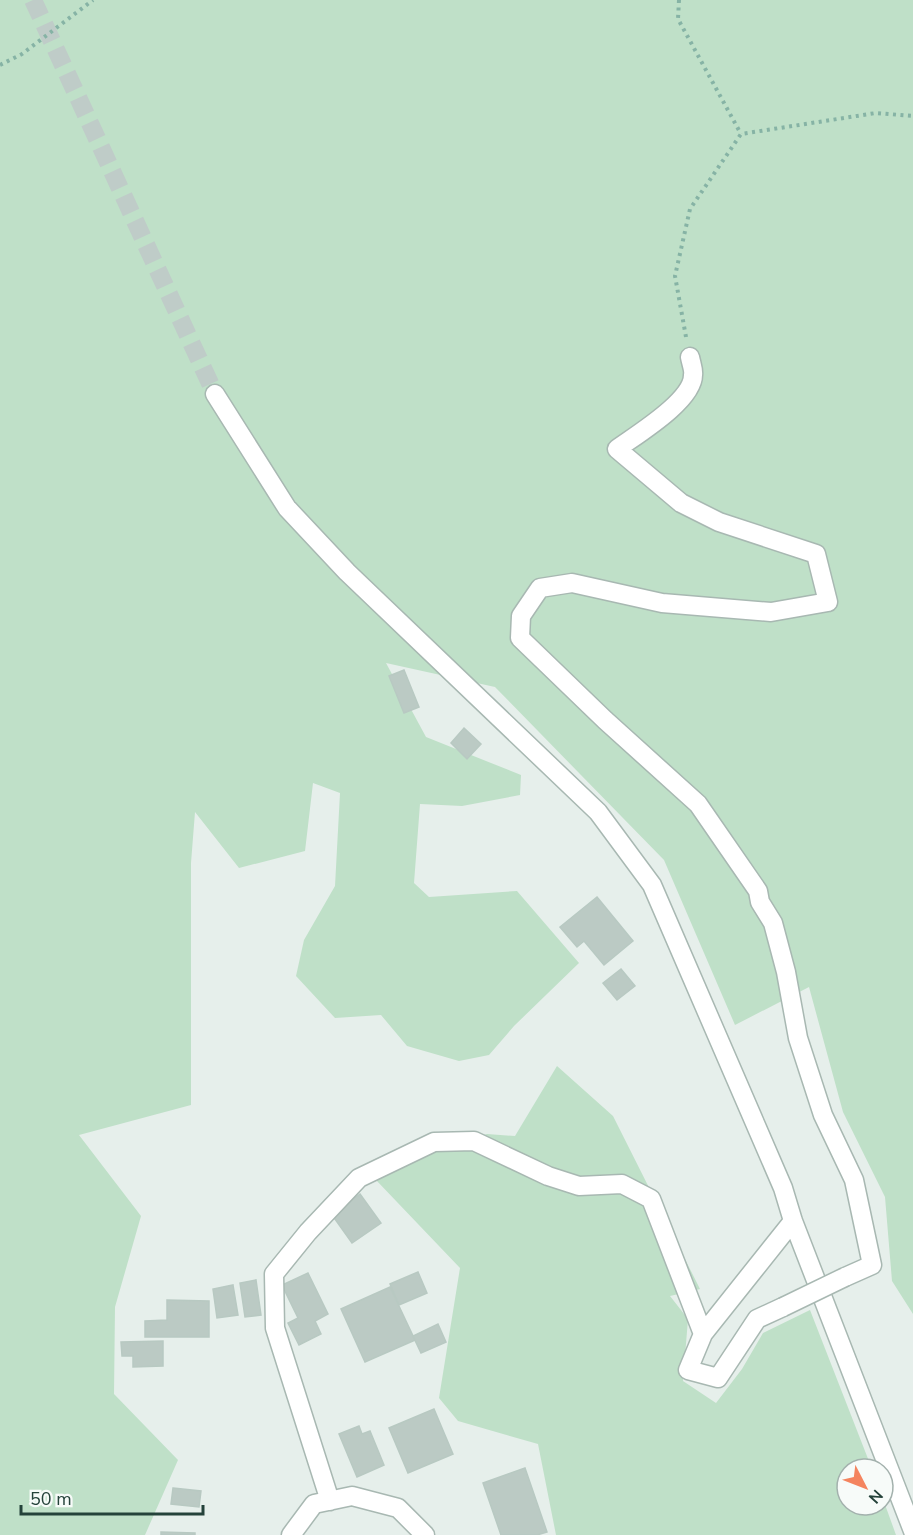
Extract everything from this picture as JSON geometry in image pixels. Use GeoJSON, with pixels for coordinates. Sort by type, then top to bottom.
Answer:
{"type":"FeatureCollection","features":[{"type":"Feature","properties":{"kind":"street"},"geometry":{"type":"LineString","coordinates":[[690,357],[694,377],[688,390],[671,409],[616,449],[681,503],[719,522],[816,554],[828,602],[771,612],[701,607],[662,603],[572,583],[540,588],[521,616],[520,638],[605,720],[698,804],[758,891],[760,902],[773,923],[786,972],[798,1038],[823,1115],[854,1179],[872,1265],[757,1319],[718,1378],[688,1370],[703,1334],[793,1221]]}},
{"type":"Feature","properties":{"kind":"street"},"geometry":{"type":"LineString","coordinates":[[215,394],[287,508],[356,580],[597,812],[652,885],[783,1188],[793,1221],[913,1531]]}},
{"type":"Feature","properties":{"kind":"street"},"geometry":{"type":"LineString","coordinates":[[330,1501],[275,1328],[274,1275],[308,1232],[358,1178],[434,1142],[474,1141],[548,1176],[579,1186],[622,1184],[651,1199],[703,1334]]}},
{"type":"Feature","properties":{"kind":"street"},"geometry":{"type":"LineString","coordinates":[[291,1535],[314,1504],[352,1496],[398,1508],[425,1535]]}},
{"type":"Feature","properties":{"kind":"path"},"geometry":{"type":"LineString","coordinates":[[0,65],[22,54],[93,0]]}},
{"type":"Feature","properties":{"kind":"path"},"geometry":{"type":"LineString","coordinates":[[679,0],[678,19],[741,134]]}},
{"type":"Feature","properties":{"kind":"path"},"geometry":{"type":"LineString","coordinates":[[690,357],[675,276],[690,209],[741,134],[876,113],[913,116]]}},
{"type":"Feature","properties":{"kind":"green space"},"geometry":{"type":"Polygon","coordinates":[[[0,0],[913,0],[913,1314],[892,1281],[885,1197],[843,1112],[809,987],[735,1025],[664,860],[495,687],[386,663],[426,737],[521,775],[520,795],[462,806],[420,804],[414,883],[429,897],[517,891],[579,963],[514,1026],[489,1055],[459,1061],[407,1046],[381,1015],[335,1018],[296,976],[304,940],[335,886],[340,793],[313,783],[305,851],[239,868],[195,812],[191,863],[191,1105],[79,1135],[141,1216],[115,1307],[114,1394],[178,1460],[145,1535],[0,1535],[0,0]]]}},
{"type":"Feature","properties":{"kind":"green space"},"geometry":{"type":"Polygon","coordinates":[[[557,1066],[613,1116],[700,1289],[670,1296],[688,1319],[683,1381],[716,1403],[742,1369],[763,1333],[810,1310],[867,1457],[835,1457],[835,1517],[890,1517],[896,1535],[556,1535],[538,1444],[458,1421],[439,1398],[460,1268],[376,1180],[429,1151],[487,1134],[515,1136],[557,1066]]]}},
{"type":"Feature","properties":{"kind":"building"},"geometry":{"type":"Polygon","coordinates":[[[404,670],[419,707],[404,713],[389,676],[404,670]]]}},
{"type":"Feature","properties":{"kind":"building"},"geometry":{"type":"Polygon","coordinates":[[[464,728],[481,744],[467,759],[451,743],[464,728]]]}},
{"type":"Feature","properties":{"kind":"building"},"geometry":{"type":"Polygon","coordinates":[[[597,897],[633,941],[604,965],[584,941],[577,947],[560,927],[597,897]]]}},
{"type":"Feature","properties":{"kind":"building"},"geometry":{"type":"Polygon","coordinates":[[[621,969],[635,986],[617,1000],[603,983],[621,969]]]}},
{"type":"Feature","properties":{"kind":"building"},"geometry":{"type":"Polygon","coordinates":[[[360,1194],[381,1223],[352,1243],[332,1215],[360,1194]]]}},
{"type":"Feature","properties":{"kind":"building"},"geometry":{"type":"Polygon","coordinates":[[[418,1272],[427,1293],[399,1305],[390,1284],[418,1272]]]}},
{"type":"Feature","properties":{"kind":"building"},"geometry":{"type":"Polygon","coordinates":[[[308,1273],[328,1314],[315,1321],[321,1334],[299,1345],[288,1323],[298,1318],[282,1285],[308,1273]]]}},
{"type":"Feature","properties":{"kind":"building"},"geometry":{"type":"Polygon","coordinates":[[[256,1280],[261,1315],[245,1317],[240,1283],[256,1280]]]}},
{"type":"Feature","properties":{"kind":"building"},"geometry":{"type":"Polygon","coordinates":[[[233,1285],[238,1315],[217,1318],[213,1289],[233,1285]]]}},
{"type":"Feature","properties":{"kind":"building"},"geometry":{"type":"Polygon","coordinates":[[[390,1287],[415,1340],[365,1362],[341,1309],[390,1287]]]}},
{"type":"Feature","properties":{"kind":"building"},"geometry":{"type":"Polygon","coordinates":[[[167,1300],[209,1301],[209,1337],[145,1337],[145,1321],[167,1320],[167,1300]]]}},
{"type":"Feature","properties":{"kind":"building"},"geometry":{"type":"Polygon","coordinates":[[[438,1324],[446,1342],[421,1353],[413,1336],[438,1324]]]}},
{"type":"Feature","properties":{"kind":"building"},"geometry":{"type":"Polygon","coordinates":[[[163,1341],[163,1366],[133,1367],[133,1356],[122,1356],[121,1342],[163,1341]]]}},
{"type":"Feature","properties":{"kind":"building"},"geometry":{"type":"Polygon","coordinates":[[[434,1409],[453,1454],[408,1473],[389,1428],[434,1409]]]}},
{"type":"Feature","properties":{"kind":"building"},"geometry":{"type":"Polygon","coordinates":[[[359,1426],[362,1434],[370,1431],[384,1465],[357,1477],[339,1434],[359,1426]]]}},
{"type":"Feature","properties":{"kind":"building"},"geometry":{"type":"Polygon","coordinates":[[[525,1468],[547,1532],[537,1535],[501,1535],[483,1483],[525,1468]]]}},
{"type":"Feature","properties":{"kind":"building"},"geometry":{"type":"Polygon","coordinates":[[[173,1488],[201,1491],[199,1507],[171,1504],[173,1488]]]}},
{"type":"Feature","properties":{"kind":"building"},"geometry":{"type":"Polygon","coordinates":[[[161,1532],[195,1533],[195,1535],[161,1535],[161,1532]]]}},
{"type":"Feature","properties":{"kind":"tunnel"},"geometry":{"type":"LineString","coordinates":[[33,0],[215,394]]}}]}
